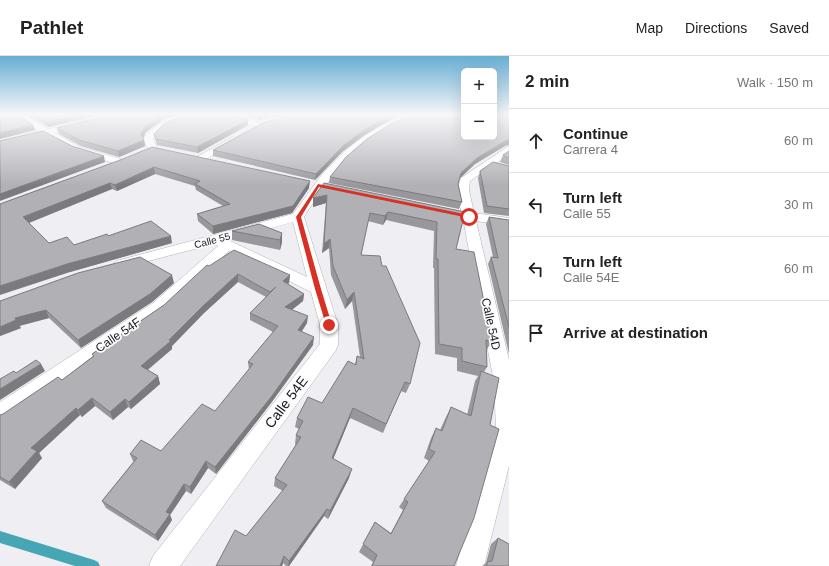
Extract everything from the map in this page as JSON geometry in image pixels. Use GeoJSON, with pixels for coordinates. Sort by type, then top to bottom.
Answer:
{"type":"FeatureCollection","features":[{"type":"Feature","properties":{"kind":"street"},"geometry":{"type":"LineString","coordinates":[[0,144],[20,139]]}},
{"type":"Feature","properties":{"kind":"street"},"geometry":{"type":"LineString","coordinates":[[58,139],[77,149],[120,162]]}},
{"type":"Feature","properties":{"kind":"street"},"geometry":{"type":"LineString","coordinates":[[148,139],[152,148]]}},
{"type":"Feature","properties":{"kind":"street"},"geometry":{"type":"LineString","coordinates":[[200,158],[234,139]]}},
{"type":"Feature","properties":{"kind":"street"},"geometry":{"type":"LineString","coordinates":[[298,217],[314,185],[343,156],[365,139]]}},
{"type":"Feature","properties":{"kind":"street"},"geometry":{"type":"LineString","coordinates":[[106,167],[152,148],[166,151]]}},
{"type":"Feature","properties":{"kind":"street","name":"Calle 54D"},"geometry":{"type":"LineString","coordinates":[[470,566],[506,429],[504,382],[462,190],[465,180],[495,165],[509,149]]}},
{"type":"Feature","properties":{"kind":"street"},"geometry":{"type":"LineString","coordinates":[[186,155],[215,161]]}},
{"type":"Feature","properties":{"kind":"street"},"geometry":{"type":"LineString","coordinates":[[314,185],[333,189]]}},
{"type":"Feature","properties":{"kind":"street"},"geometry":{"type":"LineString","coordinates":[[446,212],[469,217],[509,222]]}},
{"type":"Feature","properties":{"kind":"street","name":"Calle 55"},"geometry":{"type":"LineString","coordinates":[[112,266],[222,242],[298,217]]}},
{"type":"Feature","properties":{"kind":"street","name":"Calle 54E"},"geometry":{"type":"LineString","coordinates":[[163,566],[329,345],[329,325],[298,217]]}},
{"type":"Feature","properties":{"kind":"street"},"geometry":{"type":"LineString","coordinates":[[222,242],[318,289]]}},
{"type":"Feature","properties":{"kind":"street","name":"Calle 54F"},"geometry":{"type":"LineString","coordinates":[[0,414],[159,307],[222,242]]}},
{"type":"Feature","properties":{"kind":"building"},"geometry":{"type":"Polygon","coordinates":[[[9,139],[58,139],[72,146],[104,156],[0,194],[0,141],[9,139]]]}},
{"type":"Feature","properties":{"kind":"building"},"geometry":{"type":"Polygon","coordinates":[[[77,139],[144,140],[118,151],[77,139]]]}},
{"type":"Feature","properties":{"kind":"building"},"geometry":{"type":"Polygon","coordinates":[[[156,139],[212,139],[197,147],[156,139]]]}},
{"type":"Feature","properties":{"kind":"building"},"geometry":{"type":"Polygon","coordinates":[[[234,139],[352,139],[343,146],[316,174],[213,150],[234,139]]]}},
{"type":"Feature","properties":{"kind":"building"},"geometry":{"type":"Polygon","coordinates":[[[367,139],[509,139],[477,158],[461,173],[458,184],[462,202],[330,177],[346,157],[367,139]]]}},
{"type":"Feature","properties":{"kind":"building"},"geometry":{"type":"Polygon","coordinates":[[[152,147],[310,181],[293,206],[213,226],[197,214],[230,204],[195,184],[200,181],[154,167],[115,185],[110,183],[23,217],[49,243],[67,237],[74,245],[107,234],[108,236],[151,221],[171,236],[67,264],[0,286],[0,204],[152,147]]]}},
{"type":"Feature","properties":{"kind":"building"},"geometry":{"type":"Polygon","coordinates":[[[509,151],[509,158],[503,155],[509,151]]]}},
{"type":"Feature","properties":{"kind":"building"},"geometry":{"type":"Polygon","coordinates":[[[493,162],[509,166],[509,209],[487,206],[480,171],[493,162]]]}},
{"type":"Feature","properties":{"kind":"building"},"geometry":{"type":"Polygon","coordinates":[[[324,183],[465,212],[456,249],[474,252],[492,341],[486,340],[487,367],[462,361],[462,348],[439,344],[438,259],[436,259],[437,222],[388,212],[385,216],[370,213],[361,255],[380,256],[382,266],[386,266],[420,343],[410,384],[405,382],[386,424],[353,408],[332,458],[352,469],[330,511],[327,509],[289,561],[284,556],[280,566],[216,566],[235,530],[246,536],[287,485],[275,478],[301,437],[296,435],[303,421],[297,418],[308,397],[322,403],[348,361],[356,365],[357,356],[364,359],[354,292],[347,300],[333,266],[330,239],[324,244],[327,195],[313,198],[324,183]]]}},
{"type":"Feature","properties":{"kind":"building"},"geometry":{"type":"Polygon","coordinates":[[[489,217],[509,220],[509,327],[491,257],[498,258],[489,217]]]}},
{"type":"Feature","properties":{"kind":"building"},"geometry":{"type":"Polygon","coordinates":[[[259,224],[282,233],[280,240],[232,231],[259,224]]]}},
{"type":"Feature","properties":{"kind":"building"},"geometry":{"type":"Polygon","coordinates":[[[234,250],[290,275],[283,281],[304,294],[285,307],[308,316],[298,330],[314,337],[272,396],[215,467],[206,461],[190,487],[184,484],[166,512],[170,514],[155,535],[102,501],[137,458],[130,454],[141,440],[161,451],[202,404],[215,411],[253,364],[248,362],[278,326],[250,313],[276,287],[270,292],[238,274],[169,340],[171,341],[141,366],[158,376],[129,402],[125,399],[110,412],[92,398],[78,410],[76,408],[31,448],[37,451],[9,482],[0,477],[0,415],[58,377],[62,380],[94,356],[92,354],[164,305],[207,265],[209,266],[234,250]]]}},
{"type":"Feature","properties":{"kind":"building"},"geometry":{"type":"Polygon","coordinates":[[[140,257],[172,275],[150,294],[78,340],[46,310],[15,318],[16,320],[0,327],[0,301],[78,273],[140,257]]]}},
{"type":"Feature","properties":{"kind":"building"},"geometry":{"type":"Polygon","coordinates":[[[36,360],[41,364],[0,389],[0,379],[14,371],[16,373],[36,360]]]}},
{"type":"Feature","properties":{"kind":"building"},"geometry":{"type":"Polygon","coordinates":[[[481,371],[499,378],[490,425],[499,429],[474,518],[454,566],[372,566],[377,555],[363,544],[375,522],[391,534],[408,502],[404,499],[435,452],[429,449],[436,428],[442,431],[451,407],[471,416],[481,371]]]}},
{"type":"Feature","properties":{"kind":"building"},"geometry":{"type":"Polygon","coordinates":[[[498,538],[509,544],[509,566],[487,566],[487,562],[492,561],[498,538]]]}},
{"type":"Feature","properties":{"kind":"waterway"},"geometry":{"type":"LineString","coordinates":[[0,537],[94,566]]}},
{"type":"Feature","properties":{"kind":"route"},"geometry":{"type":"LineString","coordinates":[[329,325],[298,217],[318,186],[469,217]]}}]}
